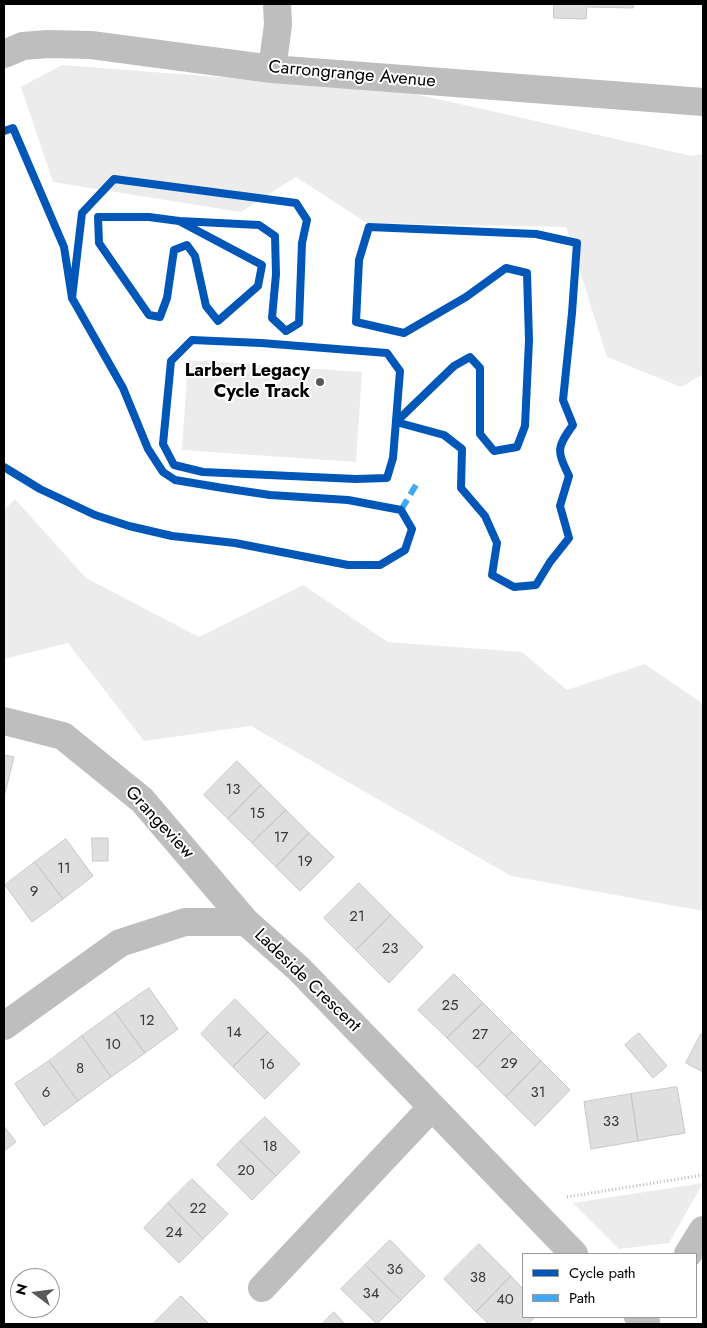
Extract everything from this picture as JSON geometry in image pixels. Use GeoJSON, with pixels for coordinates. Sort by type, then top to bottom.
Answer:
{"type":"FeatureCollection","features":[{"type":"Feature","properties":{"kind":"street"},"geometry":{"type":"LineString","coordinates":[[272,69],[278,25],[277,4]]}},
{"type":"Feature","properties":{"kind":"street","name":"Carrongrange Avenue"},"geometry":{"type":"LineString","coordinates":[[4,54],[23,46],[47,44],[91,46],[272,69],[703,102]]}},
{"type":"Feature","properties":{"kind":"street","name":"Grangeview"},"geometry":{"type":"LineString","coordinates":[[4,721],[63,736],[142,800],[246,922]]}},
{"type":"Feature","properties":{"kind":"street","name":"Ladeside Crescent"},"geometry":{"type":"LineString","coordinates":[[4,1026],[120,943],[185,922],[246,922],[299,968],[573,1253]]}},
{"type":"Feature","properties":{"kind":"street"},"geometry":{"type":"LineString","coordinates":[[262,1288],[432,1107]]}},
{"type":"Feature","properties":{"kind":"street"},"geometry":{"type":"LineString","coordinates":[[689,1253],[703,1230]]}},
{"type":"Feature","properties":{"kind":"path"},"geometry":{"type":"LineString","coordinates":[[527,1204],[703,1175]]}},
{"type":"Feature","properties":{"kind":"shaded area"},"geometry":{"type":"Polygon","coordinates":[[[62,65],[402,91],[692,156],[703,154],[703,374],[681,387],[607,357],[566,227],[367,223],[296,177],[241,212],[53,182],[21,87],[62,65]]]}},
{"type":"Feature","properties":{"kind":"shaded area"},"geometry":{"type":"Polygon","coordinates":[[[188,360],[362,372],[356,462],[182,450],[188,360]]]}},
{"type":"Feature","properties":{"kind":"shaded area"},"geometry":{"type":"Polygon","coordinates":[[[15,499],[86,578],[199,637],[303,585],[388,642],[522,652],[567,690],[645,664],[703,704],[703,911],[511,876],[251,726],[144,741],[68,643],[4,659],[4,510],[15,499]]]}},
{"type":"Feature","properties":{"kind":"shaded area"},"geometry":{"type":"Polygon","coordinates":[[[703,1183],[669,1243],[619,1249],[573,1203],[703,1183]]]}},
{"type":"Feature","properties":{"kind":"building"},"geometry":{"type":"Polygon","coordinates":[[[554,4],[634,4],[633,8],[587,7],[586,19],[554,18],[554,4]]]}},
{"type":"Feature","properties":{"kind":"building"},"geometry":{"type":"Polygon","coordinates":[[[4,755],[14,757],[4,797],[4,755]]]}},
{"type":"Feature","properties":{"kind":"building"},"geometry":{"type":"Polygon","coordinates":[[[237,761],[261,785],[228,819],[204,795],[237,761]]]}},
{"type":"Feature","properties":{"kind":"building"},"geometry":{"type":"Polygon","coordinates":[[[261,785],[286,810],[252,843],[228,819],[261,785]]]}},
{"type":"Feature","properties":{"kind":"building"},"geometry":{"type":"Polygon","coordinates":[[[286,810],[309,833],[276,867],[252,843],[286,810]]]}},
{"type":"Feature","properties":{"kind":"building"},"geometry":{"type":"Polygon","coordinates":[[[309,833],[334,857],[300,891],[276,867],[309,833]]]}},
{"type":"Feature","properties":{"kind":"building"},"geometry":{"type":"Polygon","coordinates":[[[92,838],[108,838],[108,861],[93,861],[92,838]]]}},
{"type":"Feature","properties":{"kind":"building"},"geometry":{"type":"Polygon","coordinates":[[[66,839],[93,876],[63,899],[35,862],[66,839]]]}},
{"type":"Feature","properties":{"kind":"building"},"geometry":{"type":"Polygon","coordinates":[[[35,862],[63,899],[32,922],[5,885],[35,862]]]}},
{"type":"Feature","properties":{"kind":"building"},"geometry":{"type":"Polygon","coordinates":[[[359,883],[391,915],[356,950],[324,918],[359,883]]]}},
{"type":"Feature","properties":{"kind":"building"},"geometry":{"type":"Polygon","coordinates":[[[391,915],[423,947],[389,983],[356,950],[391,915]]]}},
{"type":"Feature","properties":{"kind":"building"},"geometry":{"type":"Polygon","coordinates":[[[454,974],[483,1003],[447,1038],[418,1010],[454,974]]]}},
{"type":"Feature","properties":{"kind":"building"},"geometry":{"type":"Polygon","coordinates":[[[149,988],[178,1029],[145,1053],[115,1012],[149,988]]]}},
{"type":"Feature","properties":{"kind":"building"},"geometry":{"type":"Polygon","coordinates":[[[235,999],[268,1032],[233,1067],[201,1034],[235,999]]]}},
{"type":"Feature","properties":{"kind":"building"},"geometry":{"type":"Polygon","coordinates":[[[483,1003],[512,1032],[477,1068],[447,1038],[483,1003]]]}},
{"type":"Feature","properties":{"kind":"building"},"geometry":{"type":"Polygon","coordinates":[[[115,1012],[145,1053],[111,1077],[82,1036],[115,1012]]]}},
{"type":"Feature","properties":{"kind":"building"},"geometry":{"type":"Polygon","coordinates":[[[268,1032],[300,1064],[265,1099],[233,1067],[268,1032]]]}},
{"type":"Feature","properties":{"kind":"building"},"geometry":{"type":"Polygon","coordinates":[[[512,1032],[541,1061],[506,1097],[477,1068],[512,1032]]]}},
{"type":"Feature","properties":{"kind":"building"},"geometry":{"type":"Polygon","coordinates":[[[639,1033],[667,1066],[653,1078],[625,1045],[639,1033]]]}},
{"type":"Feature","properties":{"kind":"building"},"geometry":{"type":"Polygon","coordinates":[[[701,1034],[703,1035],[703,1072],[686,1063],[701,1034]]]}},
{"type":"Feature","properties":{"kind":"building"},"geometry":{"type":"Polygon","coordinates":[[[82,1036],[111,1077],[78,1101],[49,1061],[82,1036]]]}},
{"type":"Feature","properties":{"kind":"building"},"geometry":{"type":"Polygon","coordinates":[[[49,1061],[78,1101],[44,1126],[15,1084],[49,1061]]]}},
{"type":"Feature","properties":{"kind":"building"},"geometry":{"type":"Polygon","coordinates":[[[541,1061],[570,1090],[535,1126],[506,1097],[541,1061]]]}},
{"type":"Feature","properties":{"kind":"building"},"geometry":{"type":"Polygon","coordinates":[[[677,1087],[685,1133],[638,1141],[631,1094],[677,1087]]]}},
{"type":"Feature","properties":{"kind":"building"},"geometry":{"type":"Polygon","coordinates":[[[631,1094],[638,1141],[591,1149],[584,1102],[631,1094]]]}},
{"type":"Feature","properties":{"kind":"building"},"geometry":{"type":"Polygon","coordinates":[[[265,1117],[300,1152],[276,1176],[240,1141],[265,1117]]]}},
{"type":"Feature","properties":{"kind":"building"},"geometry":{"type":"Polygon","coordinates":[[[4,1126],[16,1142],[4,1151],[4,1126]]]}},
{"type":"Feature","properties":{"kind":"building"},"geometry":{"type":"Polygon","coordinates":[[[240,1141],[276,1176],[252,1200],[217,1165],[240,1141]]]}},
{"type":"Feature","properties":{"kind":"building"},"geometry":{"type":"Polygon","coordinates":[[[192,1179],[228,1214],[203,1239],[168,1203],[192,1179]]]}},
{"type":"Feature","properties":{"kind":"building"},"geometry":{"type":"Polygon","coordinates":[[[168,1203],[203,1239],[179,1263],[144,1228],[168,1203]]]}},
{"type":"Feature","properties":{"kind":"building"},"geometry":{"type":"Polygon","coordinates":[[[390,1240],[425,1276],[401,1300],[365,1265],[390,1240]]]}},
{"type":"Feature","properties":{"kind":"building"},"geometry":{"type":"Polygon","coordinates":[[[479,1244],[511,1276],[476,1312],[444,1279],[479,1244]]]}},
{"type":"Feature","properties":{"kind":"building"},"geometry":{"type":"Polygon","coordinates":[[[365,1265],[401,1300],[377,1324],[341,1289],[365,1265]]]}},
{"type":"Feature","properties":{"kind":"building"},"geometry":{"type":"Polygon","coordinates":[[[511,1276],[522,1288],[522,1318],[534,1318],[528,1324],[489,1324],[476,1312],[511,1276]]]}},
{"type":"Feature","properties":{"kind":"building"},"geometry":{"type":"Polygon","coordinates":[[[181,1296],[209,1324],[153,1324],[181,1296]]]}},
{"type":"Feature","properties":{"kind":"building"},"geometry":{"type":"Polygon","coordinates":[[[334,1312],[345,1324],[322,1324],[334,1312]]]}},
{"type":"Feature","properties":{"kind":"marked path"},"geometry":{"type":"LineString","coordinates":[[401,510],[416,485]]}},
{"type":"Feature","properties":{"kind":"cycle path"},"geometry":{"type":"LineString","coordinates":[[4,131],[13,128],[64,247],[72,298],[123,388],[148,449],[163,472],[175,480],[223,488],[270,495],[348,500],[401,510],[412,529],[405,550],[380,565],[348,565],[235,543],[172,536],[129,526],[95,515],[40,489],[4,467]]}},
{"type":"Feature","properties":{"kind":"cycle path"},"geometry":{"type":"LineString","coordinates":[[72,298],[82,213],[114,179],[296,203],[307,220],[302,243],[299,323],[286,331],[272,318],[276,274],[275,236],[259,225],[179,221],[149,217],[98,217],[99,243],[149,315],[160,317],[167,298],[174,250],[187,245],[195,256],[206,306],[218,321],[258,286],[262,265],[179,221]]}},
{"type":"Feature","properties":{"kind":"cycle path"},"geometry":{"type":"LineString","coordinates":[[369,227],[536,234],[577,243],[563,400],[573,425],[564,439],[560,450],[562,461],[569,476],[560,506],[569,538],[550,562],[536,585],[514,587],[492,575],[497,543],[485,516],[461,488],[462,449],[444,435],[396,422],[454,366],[470,357],[480,368],[480,434],[494,451],[517,447],[525,426],[529,340],[527,273],[506,268],[466,297],[404,333],[356,322],[359,260],[369,227]]}},
{"type":"Feature","properties":{"kind":"cycle path"},"geometry":{"type":"LineString","coordinates":[[192,340],[261,343],[387,353],[400,371],[393,458],[387,478],[356,479],[203,472],[174,465],[163,444],[171,361],[192,340]]}},
{"type":"Feature","properties":{"kind":"place","name":"Larbert Legacy Cycle Track"},"geometry":{"type":"Point","coordinates":[320,382]}}]}
